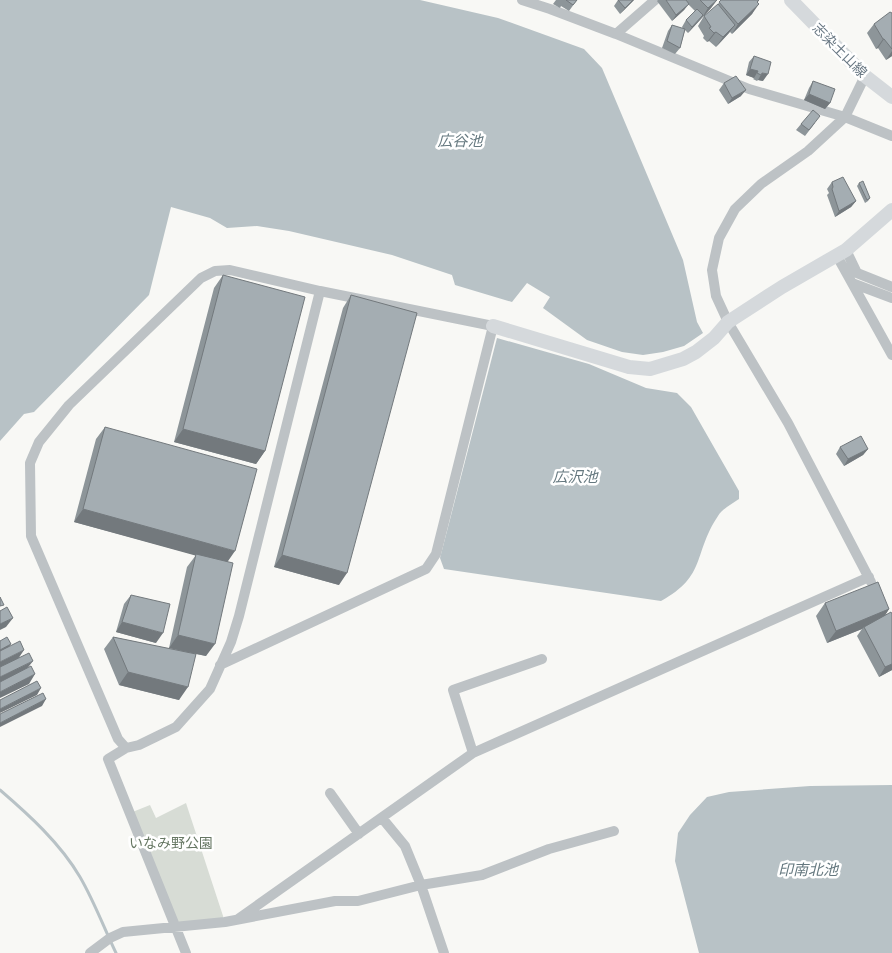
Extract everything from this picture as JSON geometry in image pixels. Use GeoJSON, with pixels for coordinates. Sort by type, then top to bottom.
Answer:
{"type":"FeatureCollection","features":[{"type":"Feature","properties":{"kind":"street"},"geometry":{"type":"LineString","coordinates":[[522,0],[616,34],[748,89],[845,117],[892,136]]}},
{"type":"Feature","properties":{"kind":"street"},"geometry":{"type":"LineString","coordinates":[[616,34],[655,0]]}},
{"type":"Feature","properties":{"kind":"street","name":"志染土山線"},"geometry":{"type":"LineString","coordinates":[[791,0],[865,76],[892,97]]}},
{"type":"Feature","properties":{"kind":"street"},"geometry":{"type":"LineString","coordinates":[[865,76],[845,117],[808,152],[761,184],[735,209],[719,238],[712,270],[716,296],[728,322],[788,423],[876,592]]}},
{"type":"Feature","properties":{"kind":"street"},"geometry":{"type":"LineString","coordinates":[[126,748],[118,738],[32,536],[30,463],[39,442],[69,405],[200,278],[215,271],[230,270],[320,291],[493,326],[629,367],[650,369],[683,359],[696,352],[714,338],[728,322],[782,287],[842,253],[892,210]]}},
{"type":"Feature","properties":{"kind":"street"},"geometry":{"type":"LineString","coordinates":[[842,253],[852,283],[892,354]]}},
{"type":"Feature","properties":{"kind":"street"},"geometry":{"type":"LineString","coordinates":[[842,253],[857,273],[892,287]]}},
{"type":"Feature","properties":{"kind":"street"},"geometry":{"type":"LineString","coordinates":[[852,283],[892,298]]}},
{"type":"Feature","properties":{"kind":"street"},"geometry":{"type":"LineString","coordinates":[[186,953],[108,759],[126,748],[139,745],[176,727],[210,689],[231,642],[239,616],[320,291]]}},
{"type":"Feature","properties":{"kind":"street"},"geometry":{"type":"LineString","coordinates":[[220,665],[426,569],[436,554],[493,326]]}},
{"type":"Feature","properties":{"kind":"street"},"geometry":{"type":"LineString","coordinates":[[238,919],[473,753],[869,577]]}},
{"type":"Feature","properties":{"kind":"street"},"geometry":{"type":"LineString","coordinates":[[473,753],[452,690],[542,659]]}},
{"type":"Feature","properties":{"kind":"street"},"geometry":{"type":"LineString","coordinates":[[330,793],[359,834]]}},
{"type":"Feature","properties":{"kind":"street"},"geometry":{"type":"LineString","coordinates":[[382,818],[405,846],[444,953]]}},
{"type":"Feature","properties":{"kind":"street"},"geometry":{"type":"LineString","coordinates":[[90,953],[110,938],[123,932],[225,922],[335,901],[358,901],[421,886],[482,875],[549,849],[614,831]]}},
{"type":"Feature","properties":{"kind":"green space","name":"いなみ野公園"},"geometry":{"type":"Polygon","coordinates":[[[186,803],[225,922],[176,926],[130,813],[150,805],[156,818],[186,803]]]}},
{"type":"Feature","properties":{"kind":"water","name":"広谷池"},"geometry":{"type":"Polygon","coordinates":[[[0,0],[420,0],[498,18],[584,49],[602,68],[683,260],[697,322],[703,333],[684,346],[663,352],[643,355],[622,352],[587,340],[543,308],[550,297],[527,283],[512,302],[455,285],[452,275],[392,255],[289,231],[257,226],[227,228],[210,218],[171,207],[149,295],[34,412],[24,414],[0,441],[0,0]]]}},
{"type":"Feature","properties":{"kind":"water","name":"広沢池"},"geometry":{"type":"Polygon","coordinates":[[[497,338],[589,364],[646,388],[677,393],[691,407],[739,491],[739,499],[720,513],[710,529],[693,573],[676,592],[661,601],[444,569],[440,558],[497,338]]]}},
{"type":"Feature","properties":{"kind":"water","name":"印南北池"},"geometry":{"type":"Polygon","coordinates":[[[892,785],[892,953],[699,953],[675,861],[678,833],[690,815],[707,797],[729,792],[810,786],[892,785]]]}},
{"type":"Feature","properties":{"kind":"building"},"geometry":{"type":"Polygon","coordinates":[[[566,0],[577,0],[573,5],[566,0]]]}},
{"type":"Feature","properties":{"kind":"building"},"geometry":{"type":"Polygon","coordinates":[[[618,0],[633,0],[625,8],[618,0]]]}},
{"type":"Feature","properties":{"kind":"building"},"geometry":{"type":"Polygon","coordinates":[[[666,0],[686,0],[689,4],[676,15],[666,0]]]}},
{"type":"Feature","properties":{"kind":"building"},"geometry":{"type":"Polygon","coordinates":[[[700,0],[717,0],[708,8],[700,0]]]}},
{"type":"Feature","properties":{"kind":"building"},"geometry":{"type":"Polygon","coordinates":[[[721,0],[759,0],[757,2],[759,4],[738,24],[719,2],[721,0]]]}},
{"type":"Feature","properties":{"kind":"building"},"geometry":{"type":"Polygon","coordinates":[[[718,4],[735,25],[723,37],[716,32],[714,33],[709,28],[711,27],[704,16],[718,4]]]}},
{"type":"Feature","properties":{"kind":"building"},"geometry":{"type":"Polygon","coordinates":[[[697,9],[703,15],[692,27],[686,20],[697,9]]]}},
{"type":"Feature","properties":{"kind":"building"},"geometry":{"type":"Polygon","coordinates":[[[890,12],[892,13],[892,49],[874,24],[890,12]]]}},
{"type":"Feature","properties":{"kind":"building"},"geometry":{"type":"Polygon","coordinates":[[[672,25],[685,29],[680,48],[667,41],[672,25]]]}},
{"type":"Feature","properties":{"kind":"building"},"geometry":{"type":"Polygon","coordinates":[[[754,56],[771,62],[768,74],[762,73],[761,75],[757,73],[758,71],[750,69],[754,56]]]}},
{"type":"Feature","properties":{"kind":"building"},"geometry":{"type":"Polygon","coordinates":[[[736,76],[746,90],[732,98],[724,83],[736,76]]]}},
{"type":"Feature","properties":{"kind":"building"},"geometry":{"type":"Polygon","coordinates":[[[813,81],[835,89],[830,103],[809,94],[813,81]]]}},
{"type":"Feature","properties":{"kind":"building"},"geometry":{"type":"Polygon","coordinates":[[[813,110],[820,116],[809,130],[801,124],[813,110]]]}},
{"type":"Feature","properties":{"kind":"building"},"geometry":{"type":"Polygon","coordinates":[[[843,177],[856,201],[839,211],[832,189],[832,182],[843,177]]]}},
{"type":"Feature","properties":{"kind":"building"},"geometry":{"type":"Polygon","coordinates":[[[863,181],[870,198],[867,200],[859,183],[863,181]]]}},
{"type":"Feature","properties":{"kind":"building"},"geometry":{"type":"Polygon","coordinates":[[[223,275],[305,297],[265,451],[183,429],[223,275]]]}},
{"type":"Feature","properties":{"kind":"building"},"geometry":{"type":"Polygon","coordinates":[[[351,295],[417,313],[347,573],[282,555],[351,295]]]}},
{"type":"Feature","properties":{"kind":"building"},"geometry":{"type":"Polygon","coordinates":[[[105,427],[257,469],[235,551],[83,509],[105,427]]]}},
{"type":"Feature","properties":{"kind":"building"},"geometry":{"type":"Polygon","coordinates":[[[861,436],[868,449],[848,459],[840,447],[861,436]]]}},
{"type":"Feature","properties":{"kind":"building"},"geometry":{"type":"Polygon","coordinates":[[[196,554],[233,563],[215,644],[178,635],[196,554]]]}},
{"type":"Feature","properties":{"kind":"building"},"geometry":{"type":"Polygon","coordinates":[[[878,582],[889,609],[836,631],[825,603],[878,582]]]}},
{"type":"Feature","properties":{"kind":"building"},"geometry":{"type":"Polygon","coordinates":[[[131,595],[170,604],[163,633],[122,622],[131,595]]]}},
{"type":"Feature","properties":{"kind":"building"},"geometry":{"type":"Polygon","coordinates":[[[0,597],[4,605],[0,606],[0,597]]]}},
{"type":"Feature","properties":{"kind":"building"},"geometry":{"type":"Polygon","coordinates":[[[7,607],[13,618],[0,624],[0,611],[7,607]]]}},
{"type":"Feature","properties":{"kind":"building"},"geometry":{"type":"Polygon","coordinates":[[[891,612],[892,664],[885,667],[864,627],[891,612]]]}},
{"type":"Feature","properties":{"kind":"building"},"geometry":{"type":"Polygon","coordinates":[[[7,637],[11,644],[0,650],[0,641],[7,637]]]}},
{"type":"Feature","properties":{"kind":"building"},"geometry":{"type":"Polygon","coordinates":[[[113,637],[196,654],[188,687],[128,672],[113,637]]]}},
{"type":"Feature","properties":{"kind":"building"},"geometry":{"type":"Polygon","coordinates":[[[20,641],[24,650],[0,662],[0,651],[20,641]]]}},
{"type":"Feature","properties":{"kind":"building"},"geometry":{"type":"Polygon","coordinates":[[[29,653],[33,661],[0,677],[0,667],[29,653]]]}},
{"type":"Feature","properties":{"kind":"building"},"geometry":{"type":"Polygon","coordinates":[[[31,666],[35,674],[0,692],[0,682],[31,666]]]}},
{"type":"Feature","properties":{"kind":"building"},"geometry":{"type":"Polygon","coordinates":[[[37,681],[41,688],[0,709],[0,700],[37,681]]]}},
{"type":"Feature","properties":{"kind":"building"},"geometry":{"type":"Polygon","coordinates":[[[43,693],[46,699],[0,723],[0,714],[43,693]]]}},
{"type":"Feature","properties":{"kind":"waterway"},"geometry":{"type":"LineString","coordinates":[[0,790],[43,830],[72,865],[90,895],[116,953]]}}]}
